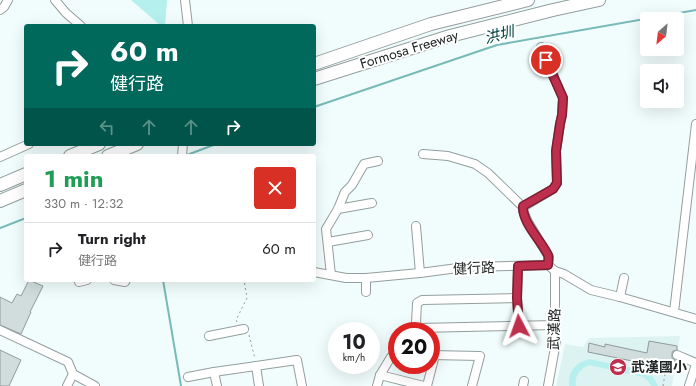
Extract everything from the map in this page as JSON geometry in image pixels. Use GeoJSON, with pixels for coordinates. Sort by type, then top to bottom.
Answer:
{"type":"FeatureCollection","features":[{"type":"Feature","properties":{"kind":"highway","name":"Formosa Freeway"},"geometry":{"type":"LineString","coordinates":[[316,63],[432,24],[528,0]]}},
{"type":"Feature","properties":{"kind":"highway","name":"Formosa Freeway"},"geometry":{"type":"LineString","coordinates":[[316,78],[450,36],[599,0]]}},
{"type":"Feature","properties":{"kind":"highway"},"geometry":{"type":"LineString","coordinates":[[75,154],[94,146]]}},
{"type":"Feature","properties":{"kind":"highway"},"geometry":{"type":"LineString","coordinates":[[113,154],[132,146]]}},
{"type":"Feature","properties":{"kind":"highway"},"geometry":{"type":"LineString","coordinates":[[0,185],[24,175]]}},
{"type":"Feature","properties":{"kind":"highway"},"geometry":{"type":"LineString","coordinates":[[0,201],[24,191]]}},
{"type":"Feature","properties":{"kind":"street"},"geometry":{"type":"LineString","coordinates":[[0,10],[8,0]]}},
{"type":"Feature","properties":{"kind":"street"},"geometry":{"type":"LineString","coordinates":[[55,0],[66,13],[80,24]]}},
{"type":"Feature","properties":{"kind":"street"},"geometry":{"type":"LineString","coordinates":[[185,0],[188,24]]}},
{"type":"Feature","properties":{"kind":"street"},"geometry":{"type":"LineString","coordinates":[[523,206],[553,189],[557,183],[556,151],[562,115],[563,98],[541,47]]}},
{"type":"Feature","properties":{"kind":"street"},"geometry":{"type":"LineString","coordinates":[[674,312],[696,124]]}},
{"type":"Feature","properties":{"kind":"street"},"geometry":{"type":"LineString","coordinates":[[0,156],[25,146]]}},
{"type":"Feature","properties":{"kind":"street"},"geometry":{"type":"LineString","coordinates":[[423,154],[448,156],[475,164],[488,173],[523,206],[523,211],[528,222],[549,257],[548,265],[555,270],[591,290],[696,319]]}},
{"type":"Feature","properties":{"kind":"street"},"geometry":{"type":"LineString","coordinates":[[331,275],[326,229],[338,209],[345,192],[352,185],[364,164],[378,161]]}},
{"type":"Feature","properties":{"kind":"street"},"geometry":{"type":"LineString","coordinates":[[338,209],[372,203]]}},
{"type":"Feature","properties":{"kind":"street"},"geometry":{"type":"LineString","coordinates":[[416,226],[420,273]]}},
{"type":"Feature","properties":{"kind":"street"},"geometry":{"type":"LineString","coordinates":[[328,242],[368,235]]}},
{"type":"Feature","properties":{"kind":"street","name":"健行路"},"geometry":{"type":"LineString","coordinates":[[316,272],[346,278],[366,278],[465,267],[548,265]]}},
{"type":"Feature","properties":{"kind":"street"},"geometry":{"type":"LineString","coordinates":[[518,266],[517,298],[519,326]]}},
{"type":"Feature","properties":{"kind":"street","name":"武漢路"},"geometry":{"type":"LineString","coordinates":[[548,386],[556,342],[555,270]]}},
{"type":"Feature","properties":{"kind":"street"},"geometry":{"type":"LineString","coordinates":[[366,278],[366,292]]}},
{"type":"Feature","properties":{"kind":"street"},"geometry":{"type":"LineString","coordinates":[[620,297],[624,278]]}},
{"type":"Feature","properties":{"kind":"street"},"geometry":{"type":"LineString","coordinates":[[517,298],[422,300],[416,303],[416,323],[419,328],[555,325]]}},
{"type":"Feature","properties":{"kind":"street"},"geometry":{"type":"LineString","coordinates":[[209,336],[244,329]]}},
{"type":"Feature","properties":{"kind":"street"},"geometry":{"type":"LineString","coordinates":[[0,330],[68,362],[73,374],[95,386]]}},
{"type":"Feature","properties":{"kind":"street"},"geometry":{"type":"LineString","coordinates":[[440,355],[480,356],[472,386]]}},
{"type":"Feature","properties":{"kind":"street"},"geometry":{"type":"LineString","coordinates":[[677,355],[696,364],[689,386]]}},
{"type":"Feature","properties":{"kind":"street"},"geometry":{"type":"LineString","coordinates":[[188,377],[297,360],[302,386]]}},
{"type":"Feature","properties":{"kind":"street"},"geometry":{"type":"LineString","coordinates":[[377,386],[380,375],[388,362]]}},
{"type":"Feature","properties":{"kind":"street"},"geometry":{"type":"LineString","coordinates":[[256,366],[259,386]]}},
{"type":"Feature","properties":{"kind":"street"},"geometry":{"type":"LineString","coordinates":[[214,372],[217,386]]}},
{"type":"Feature","properties":{"kind":"street"},"geometry":{"type":"LineString","coordinates":[[67,386],[73,374]]}},
{"type":"Feature","properties":{"kind":"street"},"geometry":{"type":"LineString","coordinates":[[427,386],[429,374]]}},
{"type":"Feature","properties":{"kind":"street"},"geometry":{"type":"LineString","coordinates":[[380,375],[424,386]]}},
{"type":"Feature","properties":{"kind":"path"},"geometry":{"type":"LineString","coordinates":[[663,386],[665,374]]}},
{"type":"Feature","properties":{"kind":"shaded area"},"geometry":{"type":"Polygon","coordinates":[[[131,0],[167,0],[165,24],[159,24],[131,0]]]}},
{"type":"Feature","properties":{"kind":"shaded area","name":"武漢國小"},"geometry":{"type":"Polygon","coordinates":[[[680,336],[672,386],[556,386],[565,344],[583,347],[589,338],[680,336]]]}},
{"type":"Feature","properties":{"kind":"shaded area"},"geometry":{"type":"Polygon","coordinates":[[[589,359],[648,371],[658,386],[651,386],[643,377],[589,365],[578,373],[576,386],[569,386],[573,368],[589,359]]]}},
{"type":"Feature","properties":{"kind":"building"},"geometry":{"type":"Polygon","coordinates":[[[28,282],[34,282],[43,286],[21,334],[0,325],[0,297],[12,303],[17,294],[21,296],[28,282]]]}},
{"type":"Feature","properties":{"kind":"building"},"geometry":{"type":"Polygon","coordinates":[[[649,341],[677,346],[677,350],[673,351],[672,353],[672,358],[675,360],[674,368],[588,352],[589,343],[605,347],[605,344],[647,353],[649,341]]]}},
{"type":"Feature","properties":{"kind":"building"},"geometry":{"type":"Polygon","coordinates":[[[0,350],[21,360],[9,386],[0,386],[0,350]]]}},
{"type":"Feature","properties":{"kind":"waterway","name":"洪圳"},"geometry":{"type":"LineString","coordinates":[[316,106],[497,45],[696,10]]}},
{"type":"Feature","properties":{"kind":"waterway","name":"洪圳"},"geometry":{"type":"LineString","coordinates":[[190,154],[211,146]]}},
{"type":"Feature","properties":{"kind":"waterway","name":"洪圳"},"geometry":{"type":"LineString","coordinates":[[0,228],[24,219]]}},
{"type":"Feature","properties":{"kind":"waterway"},"geometry":{"type":"LineString","coordinates":[[163,282],[181,386]]}},
{"type":"Feature","properties":{"kind":"place","name":"武漢國小"},"geometry":{"type":"Point","coordinates":[618,367]}},
{"type":"Feature","properties":{"kind":"route"},"geometry":{"type":"LineString","coordinates":[[519,326],[517,298],[518,266],[548,265],[549,257],[528,222],[523,211],[523,206],[553,189],[557,183],[556,151],[562,115],[563,98],[546,60]]}}]}
